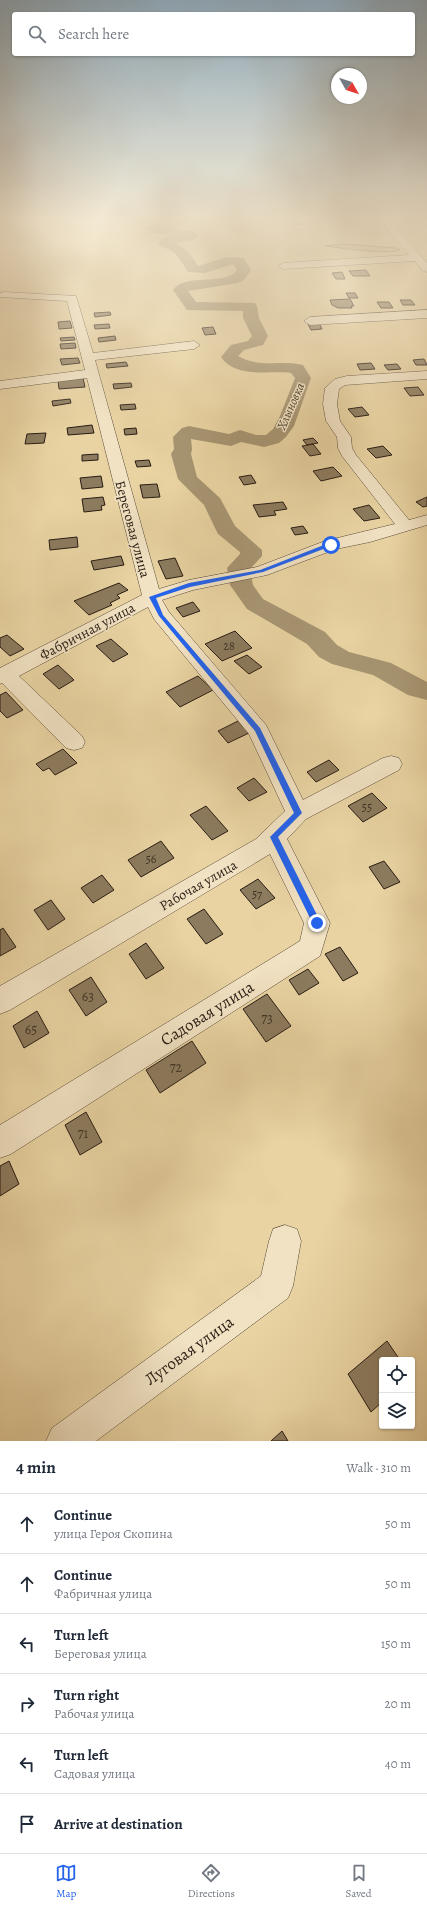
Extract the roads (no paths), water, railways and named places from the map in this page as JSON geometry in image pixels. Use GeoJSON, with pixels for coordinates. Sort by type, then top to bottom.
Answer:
{"type":"FeatureCollection","features":[{"type":"Feature","properties":{"kind":"street","name":"Береговая улица"},"geometry":{"type":"LineString","coordinates":[[4,295],[72,298],[152,597],[161,615],[258,730],[298,813]]}},
{"type":"Feature","properties":{"kind":"street"},"geometry":{"type":"LineString","coordinates":[[310,321],[427,314]]}},
{"type":"Feature","properties":{"kind":"street"},"geometry":{"type":"LineString","coordinates":[[88,356],[194,345]]}},
{"type":"Feature","properties":{"kind":"street"},"geometry":{"type":"LineString","coordinates":[[0,385],[92,373]]}},
{"type":"Feature","properties":{"kind":"street"},"geometry":{"type":"LineString","coordinates":[[406,527],[345,448],[344,437],[333,421],[330,404],[332,388],[340,382],[427,375]]}},
{"type":"Feature","properties":{"kind":"street","name":"Фабричная улица"},"geometry":{"type":"LineString","coordinates":[[3,675],[152,597],[189,585],[261,571],[331,545],[406,527],[427,520]]}},
{"type":"Feature","properties":{"kind":"street"},"geometry":{"type":"LineString","coordinates":[[3,675],[74,742]]}},
{"type":"Feature","properties":{"kind":"street","name":"Рабочая улица"},"geometry":{"type":"LineString","coordinates":[[0,1001],[264,846],[298,813],[391,764]]}},
{"type":"Feature","properties":{"kind":"street","name":"Садовая улица"},"geometry":{"type":"LineString","coordinates":[[0,1143],[311,948],[317,923],[274,837]]}},
{"type":"Feature","properties":{"kind":"street","name":"Луговая улица"},"geometry":{"type":"LineString","coordinates":[[65,1441],[276,1286],[285,1241]]}},
{"type":"Feature","properties":{"kind":"waterway","name":"Хлыновка"},"geometry":{"type":"LineString","coordinates":[[184,287],[180,290],[192,307],[250,306],[251,318],[260,336],[257,342],[236,348],[229,357],[237,362],[253,367],[297,369],[303,378],[285,426],[272,439],[258,441],[240,436],[231,440],[189,432],[182,437],[183,449],[181,454],[188,479],[213,502],[226,529],[251,550],[251,556],[238,568],[242,585],[255,604],[316,638],[328,651],[341,658],[382,669],[417,689],[427,691]]}}]}
